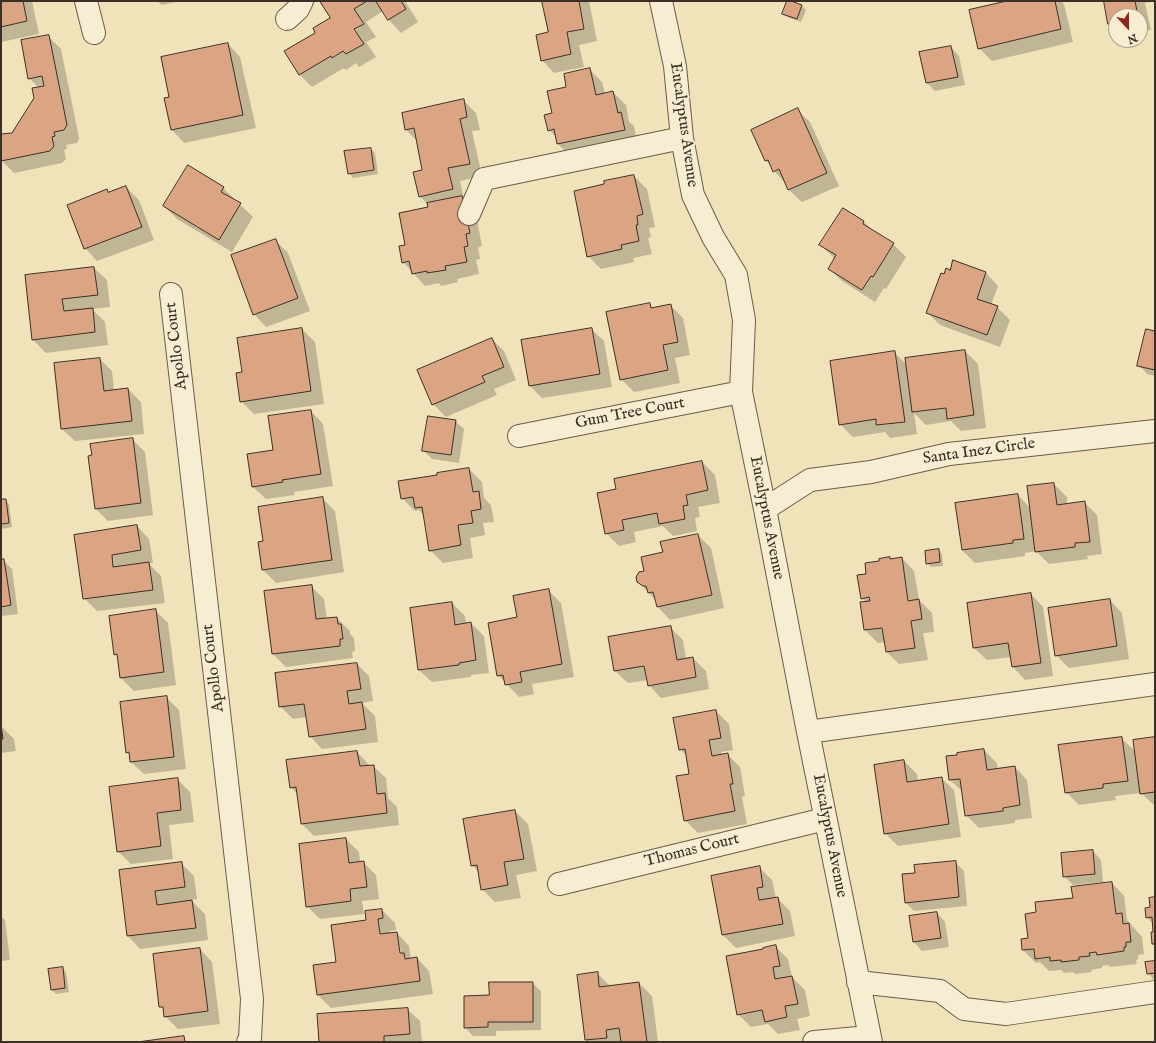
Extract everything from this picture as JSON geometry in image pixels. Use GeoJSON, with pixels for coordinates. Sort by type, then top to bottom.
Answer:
{"type":"FeatureCollection","features":[{"type":"Feature","properties":{"kind":"street"},"geometry":{"type":"LineString","coordinates":[[86,1],[94,33]]}},
{"type":"Feature","properties":{"kind":"street"},"geometry":{"type":"LineString","coordinates":[[287,18],[298,9],[302,1]]}},
{"type":"Feature","properties":{"kind":"street","name":"Eucalyptus Avenue"},"geometry":{"type":"LineString","coordinates":[[661,1],[675,66],[682,138],[693,195],[713,238],[736,275],[744,320],[741,392],[870,1039]]}},
{"type":"Feature","properties":{"kind":"street"},"geometry":{"type":"LineString","coordinates":[[469,214],[484,179],[682,138]]}},
{"type":"Feature","properties":{"kind":"street","name":"Apollo Court"},"geometry":{"type":"LineString","coordinates":[[171,294],[252,999],[250,1039],[248,1042]]}},
{"type":"Feature","properties":{"kind":"street","name":"Gum Tree Court"},"geometry":{"type":"LineString","coordinates":[[519,436],[741,392]]}},
{"type":"Feature","properties":{"kind":"street","name":"Santa Inez Circle"},"geometry":{"type":"LineString","coordinates":[[765,509],[810,480],[871,472],[949,454],[1155,431]]}},
{"type":"Feature","properties":{"kind":"street"},"geometry":{"type":"LineString","coordinates":[[808,732],[1155,684]]}},
{"type":"Feature","properties":{"kind":"street","name":"Thomas Court"},"geometry":{"type":"LineString","coordinates":[[559,884],[825,819]]}},
{"type":"Feature","properties":{"kind":"street"},"geometry":{"type":"LineString","coordinates":[[858,982],[940,991],[964,1009],[1006,1014],[1155,992]]}},
{"type":"Feature","properties":{"kind":"street"},"geometry":{"type":"LineString","coordinates":[[814,1042],[870,1039]]}},
{"type":"Feature","properties":{"kind":"building"},"geometry":{"type":"Polygon","coordinates":[[[1,1],[23,1],[27,21],[1,27],[1,1]]]}},
{"type":"Feature","properties":{"kind":"building"},"geometry":{"type":"Polygon","coordinates":[[[320,1],[367,1],[354,9],[364,24],[354,29],[364,44],[346,54],[343,51],[332,58],[331,56],[299,75],[284,51],[315,33],[313,28],[330,18],[320,1]]]}},
{"type":"Feature","properties":{"kind":"building"},"geometry":{"type":"Polygon","coordinates":[[[376,1],[401,1],[406,9],[388,20],[376,1]]]}},
{"type":"Feature","properties":{"kind":"building"},"geometry":{"type":"Polygon","coordinates":[[[542,1],[579,1],[584,29],[567,32],[571,54],[541,61],[536,35],[548,32],[542,1]]]}},
{"type":"Feature","properties":{"kind":"building"},"geometry":{"type":"Polygon","coordinates":[[[787,1],[802,5],[797,19],[782,14],[787,1]]]}},
{"type":"Feature","properties":{"kind":"building"},"geometry":{"type":"Polygon","coordinates":[[[1007,1],[1055,1],[1061,29],[978,49],[969,10],[1007,1]]]}},
{"type":"Feature","properties":{"kind":"building"},"geometry":{"type":"Polygon","coordinates":[[[1104,1],[1135,1],[1136,8],[1108,8],[1108,24],[1104,1]]]}},
{"type":"Feature","properties":{"kind":"building"},"geometry":{"type":"Polygon","coordinates":[[[49,35],[67,125],[64,130],[54,132],[55,136],[52,137],[54,146],[50,151],[1,161],[1,134],[12,133],[34,98],[32,88],[44,86],[42,76],[28,79],[21,40],[49,35]]]}},
{"type":"Feature","properties":{"kind":"building"},"geometry":{"type":"Polygon","coordinates":[[[228,43],[243,115],[171,130],[164,98],[169,97],[161,57],[228,43]]]}},
{"type":"Feature","properties":{"kind":"building"},"geometry":{"type":"Polygon","coordinates":[[[951,46],[958,77],[926,83],[919,52],[951,46]]]}},
{"type":"Feature","properties":{"kind":"building"},"geometry":{"type":"Polygon","coordinates":[[[590,68],[596,95],[613,91],[618,113],[621,112],[625,130],[557,144],[554,129],[548,131],[544,115],[552,113],[547,91],[566,87],[564,74],[590,68]]]}},
{"type":"Feature","properties":{"kind":"building"},"geometry":{"type":"Polygon","coordinates":[[[464,99],[467,117],[460,119],[470,164],[448,168],[453,189],[419,197],[413,172],[422,170],[414,128],[405,130],[402,113],[464,99]]]}},
{"type":"Feature","properties":{"kind":"building"},"geometry":{"type":"Polygon","coordinates":[[[798,108],[827,173],[788,190],[779,169],[773,172],[768,160],[765,161],[751,130],[798,108]]]}},
{"type":"Feature","properties":{"kind":"building"},"geometry":{"type":"Polygon","coordinates":[[[371,148],[374,170],[348,174],[344,151],[371,148]]]}},
{"type":"Feature","properties":{"kind":"building"},"geometry":{"type":"Polygon","coordinates":[[[188,165],[224,187],[221,192],[241,203],[219,240],[163,206],[188,165]]]}},
{"type":"Feature","properties":{"kind":"building"},"geometry":{"type":"Polygon","coordinates":[[[634,175],[643,214],[637,216],[638,225],[636,225],[639,241],[621,245],[622,249],[587,257],[574,191],[604,184],[604,181],[634,175]]]}},
{"type":"Feature","properties":{"kind":"building"},"geometry":{"type":"Polygon","coordinates":[[[126,186],[142,227],[84,249],[67,205],[107,189],[108,192],[126,186]]]}},
{"type":"Feature","properties":{"kind":"building"},"geometry":{"type":"Polygon","coordinates":[[[462,196],[470,233],[466,234],[468,246],[464,247],[467,262],[445,266],[446,270],[427,273],[427,271],[412,274],[409,261],[402,263],[399,246],[405,245],[399,213],[428,207],[427,203],[462,196]]]}},
{"type":"Feature","properties":{"kind":"building"},"geometry":{"type":"Polygon","coordinates":[[[843,208],[864,221],[863,224],[894,243],[873,277],[871,276],[862,290],[828,269],[836,255],[819,245],[843,208]]]}},
{"type":"Feature","properties":{"kind":"building"},"geometry":{"type":"Polygon","coordinates":[[[276,239],[298,298],[253,315],[231,255],[276,239]]]}},
{"type":"Feature","properties":{"kind":"building"},"geometry":{"type":"Polygon","coordinates":[[[953,260],[986,272],[977,299],[998,306],[987,335],[926,313],[941,273],[944,274],[946,268],[950,270],[953,260]]]}},
{"type":"Feature","properties":{"kind":"building"},"geometry":{"type":"Polygon","coordinates":[[[94,267],[98,295],[62,299],[64,311],[93,308],[95,332],[32,340],[25,275],[94,267]]]}},
{"type":"Feature","properties":{"kind":"building"},"geometry":{"type":"Polygon","coordinates":[[[650,303],[651,308],[671,304],[678,342],[663,345],[668,370],[620,380],[606,312],[650,303]]]}},
{"type":"Feature","properties":{"kind":"building"},"geometry":{"type":"Polygon","coordinates":[[[302,328],[311,391],[240,402],[236,373],[242,372],[237,338],[302,328]]]}},
{"type":"Feature","properties":{"kind":"building"},"geometry":{"type":"Polygon","coordinates":[[[592,328],[600,374],[529,386],[521,340],[592,328]]]}},
{"type":"Feature","properties":{"kind":"building"},"geometry":{"type":"Polygon","coordinates":[[[1146,329],[1155,331],[1155,370],[1137,366],[1146,329]]]}},
{"type":"Feature","properties":{"kind":"building"},"geometry":{"type":"Polygon","coordinates":[[[492,338],[504,367],[482,376],[485,382],[432,405],[417,370],[492,338]]]}},
{"type":"Feature","properties":{"kind":"building"},"geometry":{"type":"Polygon","coordinates":[[[965,350],[974,415],[947,419],[946,408],[912,412],[905,358],[965,350]]]}},
{"type":"Feature","properties":{"kind":"building"},"geometry":{"type":"Polygon","coordinates":[[[895,351],[905,422],[876,425],[876,419],[839,425],[830,361],[895,351]]]}},
{"type":"Feature","properties":{"kind":"building"},"geometry":{"type":"Polygon","coordinates":[[[100,358],[104,391],[128,388],[132,421],[61,429],[54,363],[100,358]]]}},
{"type":"Feature","properties":{"kind":"building"},"geometry":{"type":"Polygon","coordinates":[[[311,410],[321,474],[282,480],[283,482],[252,487],[247,454],[273,450],[268,416],[311,410]]]}},
{"type":"Feature","properties":{"kind":"building"},"geometry":{"type":"Polygon","coordinates":[[[428,416],[456,420],[451,455],[422,451],[428,416]]]}},
{"type":"Feature","properties":{"kind":"building"},"geometry":{"type":"Polygon","coordinates":[[[133,438],[141,503],[95,509],[88,456],[92,455],[90,444],[133,438]]]}},
{"type":"Feature","properties":{"kind":"building"},"geometry":{"type":"Polygon","coordinates":[[[702,461],[708,490],[686,495],[688,505],[683,506],[685,519],[659,524],[657,513],[622,520],[624,530],[605,534],[597,493],[616,489],[614,479],[702,461]]]}},
{"type":"Feature","properties":{"kind":"building"},"geometry":{"type":"Polygon","coordinates":[[[469,468],[473,492],[479,491],[481,509],[471,511],[473,523],[458,525],[461,545],[429,551],[422,507],[415,508],[413,497],[401,499],[398,481],[469,468]]]}},
{"type":"Feature","properties":{"kind":"building"},"geometry":{"type":"Polygon","coordinates":[[[1054,483],[1057,505],[1085,501],[1090,542],[1075,543],[1075,547],[1035,552],[1027,486],[1054,483]]]}},
{"type":"Feature","properties":{"kind":"building"},"geometry":{"type":"Polygon","coordinates":[[[1018,494],[1024,539],[1013,540],[1013,543],[962,550],[955,503],[1018,494]]]}},
{"type":"Feature","properties":{"kind":"building"},"geometry":{"type":"Polygon","coordinates":[[[323,497],[332,560],[262,570],[258,542],[263,541],[258,507],[323,497]]]}},
{"type":"Feature","properties":{"kind":"building"},"geometry":{"type":"Polygon","coordinates":[[[1,499],[6,499],[9,523],[1,524],[1,499]]]}},
{"type":"Feature","properties":{"kind":"building"},"geometry":{"type":"Polygon","coordinates":[[[137,525],[141,550],[112,555],[113,567],[149,562],[153,590],[83,599],[74,535],[137,525]]]}},
{"type":"Feature","properties":{"kind":"building"},"geometry":{"type":"Polygon","coordinates":[[[698,534],[712,595],[657,607],[653,592],[648,593],[646,586],[643,586],[637,582],[636,577],[639,572],[644,571],[641,557],[663,552],[660,542],[698,534]]]}},
{"type":"Feature","properties":{"kind":"building"},"geometry":{"type":"Polygon","coordinates":[[[939,549],[940,562],[926,564],[925,551],[939,549]]]}},
{"type":"Feature","properties":{"kind":"building"},"geometry":{"type":"Polygon","coordinates":[[[890,557],[890,559],[902,557],[908,601],[919,599],[922,619],[911,621],[915,648],[886,652],[882,628],[864,630],[860,602],[870,601],[869,597],[861,599],[857,575],[866,574],[865,563],[879,561],[879,559],[890,557]]]}},
{"type":"Feature","properties":{"kind":"building"},"geometry":{"type":"Polygon","coordinates":[[[4,559],[11,605],[1,607],[1,560],[4,559]]]}},
{"type":"Feature","properties":{"kind":"building"},"geometry":{"type":"Polygon","coordinates":[[[312,585],[316,619],[337,617],[338,624],[341,624],[343,639],[340,639],[340,646],[272,654],[264,591],[312,585]]]}},
{"type":"Feature","properties":{"kind":"building"},"geometry":{"type":"Polygon","coordinates":[[[549,589],[562,664],[520,672],[522,682],[505,685],[503,675],[497,676],[488,623],[517,617],[513,596],[549,589]]]}},
{"type":"Feature","properties":{"kind":"building"},"geometry":{"type":"Polygon","coordinates":[[[1031,593],[1041,663],[1012,667],[1008,643],[973,648],[967,603],[1031,593]]]}},
{"type":"Feature","properties":{"kind":"building"},"geometry":{"type":"Polygon","coordinates":[[[1110,599],[1117,646],[1055,656],[1048,608],[1110,599]]]}},
{"type":"Feature","properties":{"kind":"building"},"geometry":{"type":"Polygon","coordinates":[[[452,602],[455,625],[471,622],[476,660],[459,663],[459,665],[418,670],[410,608],[452,602]]]}},
{"type":"Feature","properties":{"kind":"building"},"geometry":{"type":"Polygon","coordinates":[[[156,609],[164,672],[120,678],[117,654],[114,655],[109,616],[156,609]]]}},
{"type":"Feature","properties":{"kind":"building"},"geometry":{"type":"Polygon","coordinates":[[[671,626],[677,660],[693,657],[696,677],[648,686],[644,666],[614,671],[608,637],[671,626]]]}},
{"type":"Feature","properties":{"kind":"building"},"geometry":{"type":"Polygon","coordinates":[[[357,663],[361,689],[347,691],[349,704],[362,702],[366,729],[309,737],[304,704],[279,707],[275,673],[357,663]]]}},
{"type":"Feature","properties":{"kind":"building"},"geometry":{"type":"Polygon","coordinates":[[[167,696],[174,757],[130,762],[129,752],[126,753],[120,702],[167,696]]]}},
{"type":"Feature","properties":{"kind":"building"},"geometry":{"type":"Polygon","coordinates":[[[716,710],[721,738],[709,740],[712,756],[728,753],[733,784],[730,784],[735,811],[684,821],[676,776],[689,774],[685,749],[679,750],[673,718],[716,710]]]}},
{"type":"Feature","properties":{"kind":"building"},"geometry":{"type":"Polygon","coordinates":[[[1,725],[3,739],[1,739],[1,725]]]}},
{"type":"Feature","properties":{"kind":"building"},"geometry":{"type":"Polygon","coordinates":[[[1122,737],[1128,781],[1103,784],[1103,788],[1065,793],[1058,745],[1122,737]]]}},
{"type":"Feature","properties":{"kind":"building"},"geometry":{"type":"Polygon","coordinates":[[[1155,737],[1155,792],[1140,794],[1133,740],[1155,737]]]}},
{"type":"Feature","properties":{"kind":"building"},"geometry":{"type":"Polygon","coordinates":[[[984,749],[987,770],[1015,766],[1020,805],[1003,808],[1003,811],[965,816],[960,779],[949,780],[946,756],[984,749]]]}},
{"type":"Feature","properties":{"kind":"building"},"geometry":{"type":"Polygon","coordinates":[[[357,751],[360,766],[374,765],[377,794],[385,793],[387,813],[301,824],[296,787],[290,788],[286,760],[357,751]]]}},
{"type":"Feature","properties":{"kind":"building"},"geometry":{"type":"Polygon","coordinates":[[[904,760],[907,782],[942,777],[949,824],[884,834],[874,765],[904,760]]]}},
{"type":"Feature","properties":{"kind":"building"},"geometry":{"type":"Polygon","coordinates":[[[178,778],[181,810],[157,813],[161,846],[117,852],[109,787],[178,778]]]}},
{"type":"Feature","properties":{"kind":"building"},"geometry":{"type":"Polygon","coordinates":[[[515,810],[524,859],[504,862],[508,885],[481,890],[477,865],[471,866],[463,819],[515,810]]]}},
{"type":"Feature","properties":{"kind":"building"},"geometry":{"type":"Polygon","coordinates":[[[346,838],[349,863],[364,861],[367,887],[350,889],[351,901],[306,907],[299,844],[346,838]]]}},
{"type":"Feature","properties":{"kind":"building"},"geometry":{"type":"Polygon","coordinates":[[[1093,850],[1095,874],[1063,877],[1061,853],[1093,850]]]}},
{"type":"Feature","properties":{"kind":"building"},"geometry":{"type":"Polygon","coordinates":[[[956,861],[959,897],[905,903],[902,874],[915,873],[914,865],[956,861]]]}},
{"type":"Feature","properties":{"kind":"building"},"geometry":{"type":"Polygon","coordinates":[[[182,862],[185,887],[155,891],[157,905],[192,900],[196,928],[127,936],[119,870],[182,862]]]}},
{"type":"Feature","properties":{"kind":"building"},"geometry":{"type":"Polygon","coordinates":[[[760,866],[763,887],[757,888],[759,900],[778,897],[783,924],[722,935],[711,876],[760,866]]]}},
{"type":"Feature","properties":{"kind":"building"},"geometry":{"type":"Polygon","coordinates":[[[1112,882],[1116,914],[1122,913],[1123,924],[1129,923],[1131,942],[1126,942],[1124,951],[1097,955],[1096,952],[1089,953],[1090,956],[1079,957],[1079,960],[1061,962],[1061,960],[1050,961],[1050,957],[1035,959],[1034,949],[1022,950],[1021,939],[1028,938],[1025,914],[1036,912],[1035,902],[1073,898],[1071,887],[1112,882]]]}},
{"type":"Feature","properties":{"kind":"building"},"geometry":{"type":"Polygon","coordinates":[[[1155,897],[1155,944],[1152,944],[1152,917],[1146,918],[1145,908],[1150,907],[1149,898],[1155,897]]]}},
{"type":"Feature","properties":{"kind":"building"},"geometry":{"type":"Polygon","coordinates":[[[382,909],[383,918],[378,919],[380,934],[397,932],[400,953],[404,953],[405,959],[417,957],[420,981],[317,995],[313,965],[336,962],[331,925],[366,920],[365,911],[382,909]]]}},
{"type":"Feature","properties":{"kind":"building"},"geometry":{"type":"Polygon","coordinates":[[[937,912],[941,938],[913,942],[909,916],[937,912]]]}},
{"type":"Feature","properties":{"kind":"building"},"geometry":{"type":"Polygon","coordinates":[[[776,945],[780,966],[773,967],[775,979],[792,976],[798,1004],[785,1006],[787,1017],[765,1022],[762,1010],[737,1015],[726,956],[776,945]]]}},
{"type":"Feature","properties":{"kind":"building"},"geometry":{"type":"Polygon","coordinates":[[[200,948],[208,1011],[164,1017],[163,1007],[159,1007],[153,954],[200,948]]]}},
{"type":"Feature","properties":{"kind":"building"},"geometry":{"type":"Polygon","coordinates":[[[1155,961],[1155,973],[1147,974],[1145,962],[1155,961]]]}},
{"type":"Feature","properties":{"kind":"building"},"geometry":{"type":"Polygon","coordinates":[[[63,967],[65,988],[51,990],[48,969],[63,967]]]}},
{"type":"Feature","properties":{"kind":"building"},"geometry":{"type":"Polygon","coordinates":[[[598,972],[599,987],[639,982],[647,1042],[621,1042],[619,1028],[606,1030],[607,1038],[585,1040],[577,975],[598,972]]]}},
{"type":"Feature","properties":{"kind":"building"},"geometry":{"type":"Polygon","coordinates":[[[489,982],[533,982],[533,1022],[488,1022],[488,1027],[464,1028],[464,996],[489,995],[489,982]]]}},
{"type":"Feature","properties":{"kind":"building"},"geometry":{"type":"Polygon","coordinates":[[[408,1008],[410,1034],[384,1036],[384,1042],[319,1042],[317,1014],[408,1008]]]}},
{"type":"Feature","properties":{"kind":"building"},"geometry":{"type":"Polygon","coordinates":[[[184,1036],[185,1042],[138,1042],[184,1036]]]}}]}
